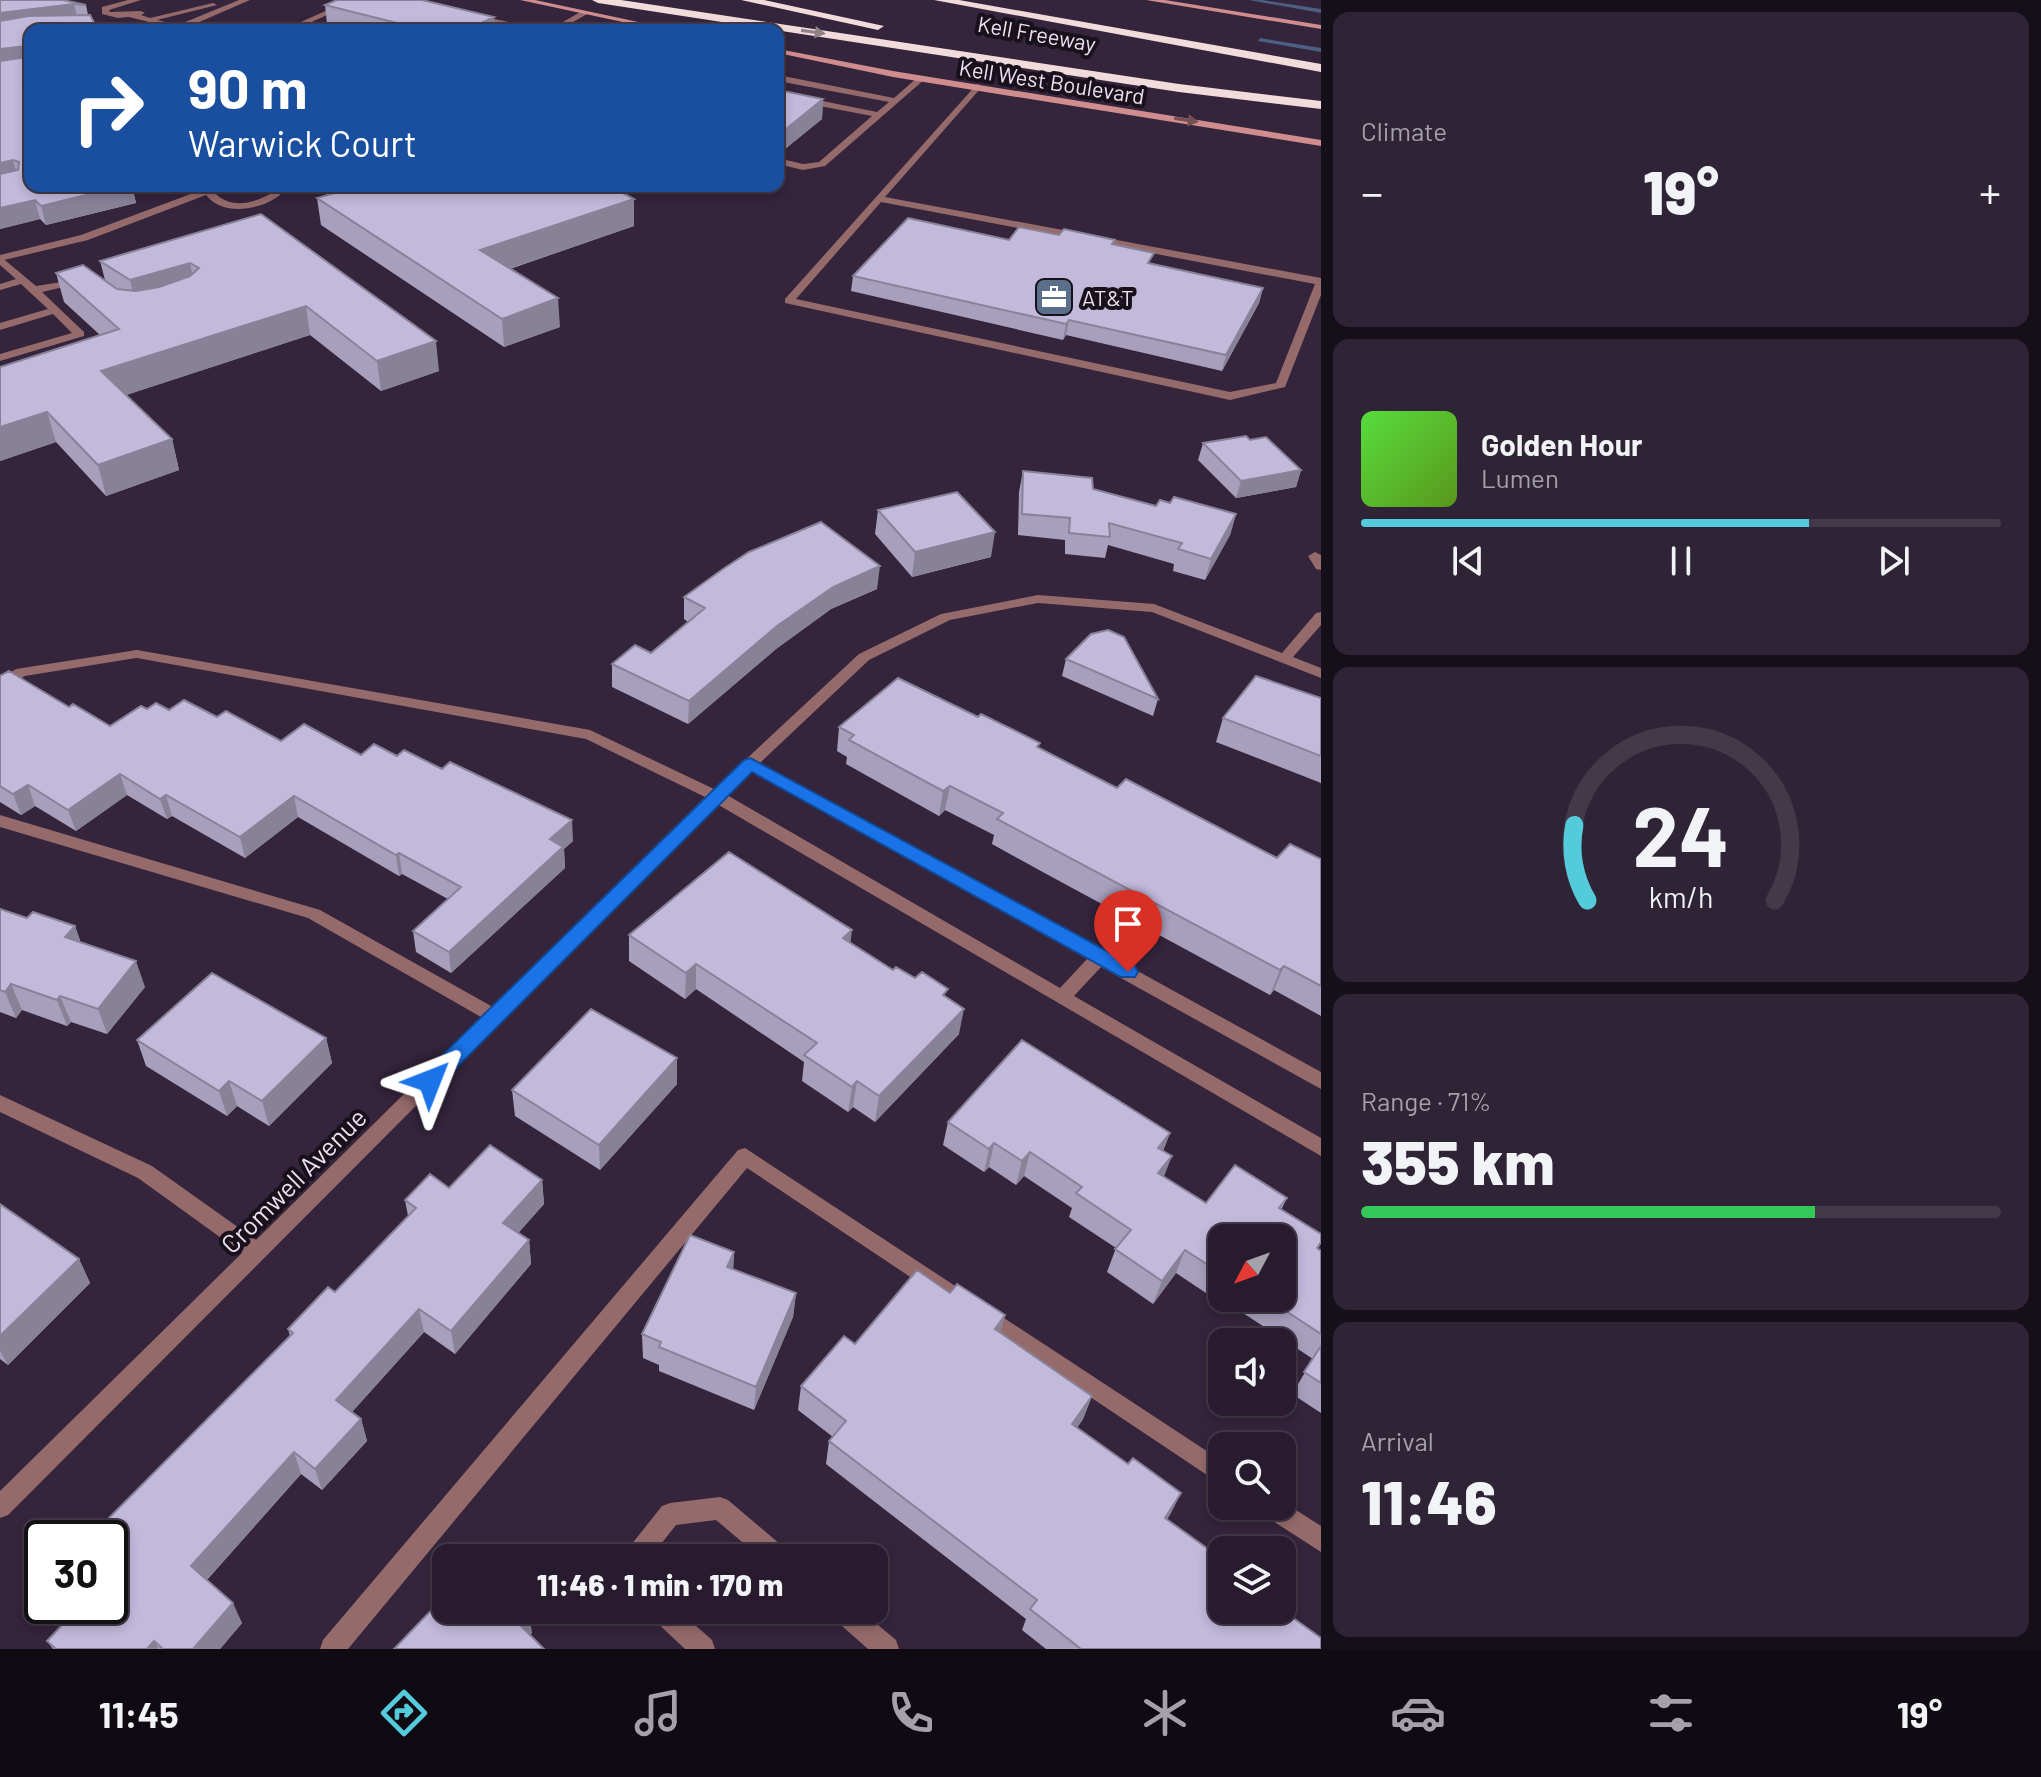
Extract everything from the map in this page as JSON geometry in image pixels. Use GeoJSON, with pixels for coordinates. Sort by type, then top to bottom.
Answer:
{"type":"FeatureCollection","features":[{"type":"Feature","properties":{"kind":"highway"},"geometry":{"type":"LineString","coordinates":[[598,0],[756,24]]}},
{"type":"Feature","properties":{"kind":"highway"},"geometry":{"type":"LineString","coordinates":[[747,0],[893,29]]}},
{"type":"Feature","properties":{"kind":"highway","name":"Kell Freeway"},"geometry":{"type":"LineString","coordinates":[[940,0],[1319,67]]}},
{"type":"Feature","properties":{"kind":"highway"},"geometry":{"type":"LineString","coordinates":[[992,0],[1319,67]]}},
{"type":"Feature","properties":{"kind":"highway"},"geometry":{"type":"LineString","coordinates":[[784,28],[1179,88],[1321,104]]}},
{"type":"Feature","properties":{"kind":"highway","name":"Kell Freeway"},"geometry":{"type":"LineString","coordinates":[[970,42],[1321,104]]}},
{"type":"Feature","properties":{"kind":"main road"},"geometry":{"type":"LineString","coordinates":[[524,0],[641,24]]}},
{"type":"Feature","properties":{"kind":"main road"},"geometry":{"type":"LineString","coordinates":[[1150,0],[1321,27]]}},
{"type":"Feature","properties":{"kind":"main road","name":"Kell West Boulevard"},"geometry":{"type":"LineString","coordinates":[[784,52],[921,79],[1321,143]]}},
{"type":"Feature","properties":{"kind":"street"},"geometry":{"type":"LineString","coordinates":[[103,4],[113,0]]}},
{"type":"Feature","properties":{"kind":"street"},"geometry":{"type":"LineString","coordinates":[[137,0],[105,9],[106,14],[146,16],[238,0]]}},
{"type":"Feature","properties":{"kind":"street"},"geometry":{"type":"LineString","coordinates":[[189,24],[246,0]]}},
{"type":"Feature","properties":{"kind":"street"},"geometry":{"type":"LineString","coordinates":[[301,24],[356,0]]}},
{"type":"Feature","properties":{"kind":"street"},"geometry":{"type":"LineString","coordinates":[[461,13],[510,24]]}},
{"type":"Feature","properties":{"kind":"street"},"geometry":{"type":"LineString","coordinates":[[564,24],[585,13]]}},
{"type":"Feature","properties":{"kind":"street"},"geometry":{"type":"LineString","coordinates":[[146,16],[168,24]]}},
{"type":"Feature","properties":{"kind":"street"},"geometry":{"type":"LineString","coordinates":[[784,79],[895,101]]}},
{"type":"Feature","properties":{"kind":"street"},"geometry":{"type":"LineString","coordinates":[[784,162],[803,167],[822,164],[921,79]]}},
{"type":"Feature","properties":{"kind":"street"},"geometry":{"type":"LineString","coordinates":[[879,199],[1321,281],[1281,385],[1230,396],[789,301],[977,87]]}},
{"type":"Feature","properties":{"kind":"street"},"geometry":{"type":"LineString","coordinates":[[784,96],[879,115]]}},
{"type":"Feature","properties":{"kind":"street"},"geometry":{"type":"LineString","coordinates":[[0,259],[66,244],[205,192]]}},
{"type":"Feature","properties":{"kind":"street"},"geometry":{"type":"LineString","coordinates":[[208,192],[211,197],[224,204],[244,206],[275,195],[273,192]]}},
{"type":"Feature","properties":{"kind":"street"},"geometry":{"type":"LineString","coordinates":[[0,259],[89,346]]}},
{"type":"Feature","properties":{"kind":"street"},"geometry":{"type":"LineString","coordinates":[[34,290],[69,280],[85,282]]}},
{"type":"Feature","properties":{"kind":"street"},"geometry":{"type":"LineString","coordinates":[[0,287],[21,281]]}},
{"type":"Feature","properties":{"kind":"street"},"geometry":{"type":"LineString","coordinates":[[0,327],[55,310]]}},
{"type":"Feature","properties":{"kind":"street"},"geometry":{"type":"LineString","coordinates":[[0,358],[80,334]]}},
{"type":"Feature","properties":{"kind":"street","name":"Cromwell Avenue"},"geometry":{"type":"LineString","coordinates":[[0,1507],[716,796],[864,657],[946,617],[1038,599],[1154,608],[1321,673]]}},
{"type":"Feature","properties":{"kind":"street"},"geometry":{"type":"LineString","coordinates":[[1284,659],[1321,616]]}},
{"type":"Feature","properties":{"kind":"street"},"geometry":{"type":"LineString","coordinates":[[0,685],[21,672],[137,654],[590,735],[716,796],[1321,1148]]}},
{"type":"Feature","properties":{"kind":"street"},"geometry":{"type":"LineString","coordinates":[[750,764],[1321,1081]]}},
{"type":"Feature","properties":{"kind":"street"},"geometry":{"type":"LineString","coordinates":[[0,821],[314,914],[494,1016]]}},
{"type":"Feature","properties":{"kind":"street"},"geometry":{"type":"LineString","coordinates":[[1061,998],[1100,956]]}},
{"type":"Feature","properties":{"kind":"street"},"geometry":{"type":"LineString","coordinates":[[0,1103],[145,1172],[257,1252]]}},
{"type":"Feature","properties":{"kind":"street"},"geometry":{"type":"LineString","coordinates":[[332,1649],[745,1156],[1208,1465]]}},
{"type":"Feature","properties":{"kind":"street"},"geometry":{"type":"LineString","coordinates":[[646,1544],[670,1514],[720,1508],[762,1544]]}},
{"type":"Feature","properties":{"kind":"street"},"geometry":{"type":"LineString","coordinates":[[1291,1520],[1321,1540]]}},
{"type":"Feature","properties":{"kind":"street"},"geometry":{"type":"LineString","coordinates":[[675,1624],[703,1649]]}},
{"type":"Feature","properties":{"kind":"street"},"geometry":{"type":"LineString","coordinates":[[858,1624],[887,1649]]}},
{"type":"Feature","properties":{"kind":"building"},"geometry":{"type":"Polygon","coordinates":[[[0,0],[63,0],[86,5],[0,13],[0,0]]]}},
{"type":"Feature","properties":{"kind":"building"},"geometry":{"type":"Polygon","coordinates":[[[337,0],[422,0],[494,17],[479,24],[401,24],[325,5],[337,0]]]}},
{"type":"Feature","properties":{"kind":"building"},"geometry":{"type":"Polygon","coordinates":[[[90,15],[95,24],[24,24],[24,46],[0,49],[0,21],[28,16],[90,15]]]}},
{"type":"Feature","properties":{"kind":"building"},"geometry":{"type":"Polygon","coordinates":[[[24,57],[24,192],[98,192],[41,206],[35,200],[0,208],[0,174],[18,170],[19,162],[0,163],[0,61],[24,57]]]}},
{"type":"Feature","properties":{"kind":"building"},"geometry":{"type":"Polygon","coordinates":[[[784,91],[823,99],[786,129],[784,91]]]}},
{"type":"Feature","properties":{"kind":"building"},"geometry":{"type":"Polygon","coordinates":[[[338,192],[621,192],[634,199],[480,250],[558,298],[502,319],[317,198],[338,192]]]}},
{"type":"Feature","properties":{"kind":"building"},"geometry":{"type":"Polygon","coordinates":[[[261,214],[436,341],[377,361],[306,306],[101,371],[172,439],[98,465],[47,412],[0,427],[0,367],[119,329],[56,273],[83,265],[117,289],[136,291],[159,287],[190,276],[199,268],[190,263],[130,280],[100,261],[261,214]]]}},
{"type":"Feature","properties":{"kind":"building","name":"AT&T"},"geometry":{"type":"Polygon","coordinates":[[[908,218],[1009,240],[1019,227],[1059,235],[1064,229],[1115,240],[1112,244],[1154,253],[1148,263],[1263,288],[1226,355],[1069,320],[1066,324],[853,276],[908,218]]]}},
{"type":"Feature","properties":{"kind":"building"},"geometry":{"type":"Polygon","coordinates":[[[1246,436],[1250,440],[1266,437],[1301,470],[1241,481],[1203,443],[1246,436]]]}},
{"type":"Feature","properties":{"kind":"building"},"geometry":{"type":"Polygon","coordinates":[[[1023,471],[1092,478],[1093,489],[1156,506],[1160,500],[1170,503],[1174,497],[1236,514],[1211,559],[1178,549],[1182,543],[1109,523],[1110,537],[1069,533],[1070,518],[1022,514],[1023,471]]]}},
{"type":"Feature","properties":{"kind":"building"},"geometry":{"type":"Polygon","coordinates":[[[957,492],[995,532],[915,552],[878,510],[957,492]]]}},
{"type":"Feature","properties":{"kind":"building"},"geometry":{"type":"Polygon","coordinates":[[[821,522],[880,566],[833,587],[777,626],[689,701],[612,664],[635,645],[651,653],[705,608],[684,597],[723,569],[749,552],[821,522]]]}},
{"type":"Feature","properties":{"kind":"building"},"geometry":{"type":"Polygon","coordinates":[[[1108,630],[1124,637],[1158,699],[1066,659],[1091,634],[1108,630]]]}},
{"type":"Feature","properties":{"kind":"building"},"geometry":{"type":"Polygon","coordinates":[[[9,671],[69,707],[73,704],[110,726],[141,706],[147,709],[156,703],[169,710],[184,700],[217,717],[226,711],[281,741],[304,724],[361,755],[374,744],[397,756],[404,750],[442,769],[450,762],[572,820],[550,839],[563,847],[449,952],[413,931],[461,887],[399,853],[396,855],[294,796],[240,837],[166,795],[160,799],[120,774],[68,810],[28,785],[13,794],[0,786],[0,676],[9,671]]]}},
{"type":"Feature","properties":{"kind":"building"},"geometry":{"type":"Polygon","coordinates":[[[1256,676],[1321,698],[1321,756],[1223,718],[1256,676]]]}},
{"type":"Feature","properties":{"kind":"building"},"geometry":{"type":"Polygon","coordinates":[[[898,678],[1040,743],[1037,747],[1117,788],[1126,779],[1277,858],[1290,844],[1321,859],[1321,986],[1284,966],[1280,970],[997,819],[1003,813],[950,786],[943,791],[849,740],[854,735],[839,727],[898,678]]]}},
{"type":"Feature","properties":{"kind":"building"},"geometry":{"type":"Polygon","coordinates":[[[729,852],[852,930],[843,938],[893,970],[896,967],[915,978],[922,972],[948,989],[943,995],[964,1009],[879,1096],[857,1081],[852,1087],[804,1055],[817,1043],[696,964],[686,973],[629,935],[729,852]]]}},
{"type":"Feature","properties":{"kind":"building"},"geometry":{"type":"Polygon","coordinates":[[[0,909],[27,918],[33,912],[75,926],[65,937],[136,961],[98,1009],[60,996],[57,1000],[11,984],[5,992],[0,990],[0,909]]]}},
{"type":"Feature","properties":{"kind":"building"},"geometry":{"type":"Polygon","coordinates":[[[212,973],[326,1038],[262,1101],[229,1081],[219,1091],[137,1040],[212,973]]]}},
{"type":"Feature","properties":{"kind":"building"},"geometry":{"type":"Polygon","coordinates":[[[591,1009],[677,1058],[599,1145],[512,1090],[591,1009]]]}},
{"type":"Feature","properties":{"kind":"building"},"geometry":{"type":"Polygon","coordinates":[[[1022,1040],[1170,1133],[1158,1148],[1172,1156],[1158,1173],[1206,1203],[1235,1165],[1287,1198],[1279,1208],[1321,1234],[1317,1248],[1321,1251],[1321,1334],[1287,1312],[1296,1312],[1296,1224],[1208,1224],[1208,1265],[1185,1250],[1162,1281],[1115,1249],[1131,1230],[1076,1193],[1082,1187],[1030,1152],[1022,1161],[994,1143],[989,1149],[948,1122],[1022,1040]]]}},
{"type":"Feature","properties":{"kind":"building"},"geometry":{"type":"Polygon","coordinates":[[[490,1145],[542,1180],[503,1223],[529,1240],[451,1331],[419,1309],[336,1400],[361,1419],[315,1469],[294,1452],[191,1566],[233,1603],[193,1649],[163,1649],[154,1641],[147,1649],[56,1649],[47,1641],[63,1624],[128,1624],[128,1520],[107,1520],[293,1333],[288,1329],[328,1287],[335,1292],[416,1208],[405,1200],[430,1174],[449,1188],[490,1145]]]}},
{"type":"Feature","properties":{"kind":"building"},"geometry":{"type":"Polygon","coordinates":[[[0,1204],[79,1259],[0,1336],[0,1204]]]}},
{"type":"Feature","properties":{"kind":"building"},"geometry":{"type":"Polygon","coordinates":[[[690,1235],[734,1252],[727,1267],[796,1293],[756,1387],[659,1347],[661,1342],[642,1334],[690,1235]]]}},
{"type":"Feature","properties":{"kind":"building"},"geometry":{"type":"Polygon","coordinates":[[[917,1270],[950,1293],[957,1284],[1005,1315],[995,1329],[1092,1396],[1072,1424],[1128,1464],[1133,1458],[1181,1493],[1165,1518],[1208,1549],[1208,1624],[1296,1624],[1296,1620],[1321,1638],[1321,1649],[1081,1649],[1030,1609],[1037,1600],[829,1441],[846,1421],[801,1386],[844,1336],[855,1344],[917,1270]]]}},
{"type":"Feature","properties":{"kind":"building"},"geometry":{"type":"Polygon","coordinates":[[[1321,1346],[1321,1383],[1304,1372],[1321,1346]]]}},
{"type":"Feature","properties":{"kind":"building"},"geometry":{"type":"Polygon","coordinates":[[[432,1610],[432,1624],[519,1624],[544,1649],[394,1649],[432,1610]]]}},
{"type":"Feature","properties":{"kind":"waterway"},"geometry":{"type":"LineString","coordinates":[[1252,0],[1321,11]]}},
{"type":"Feature","properties":{"kind":"waterway"},"geometry":{"type":"LineString","coordinates":[[1260,40],[1321,50]]}},
{"type":"Feature","properties":{"kind":"place","name":"AT&T"},"geometry":{"type":"Point","coordinates":[1054,297]}},
{"type":"Feature","properties":{"kind":"route"},"geometry":{"type":"LineString","coordinates":[[430,1081],[750,764],[1128,972]]}}]}
